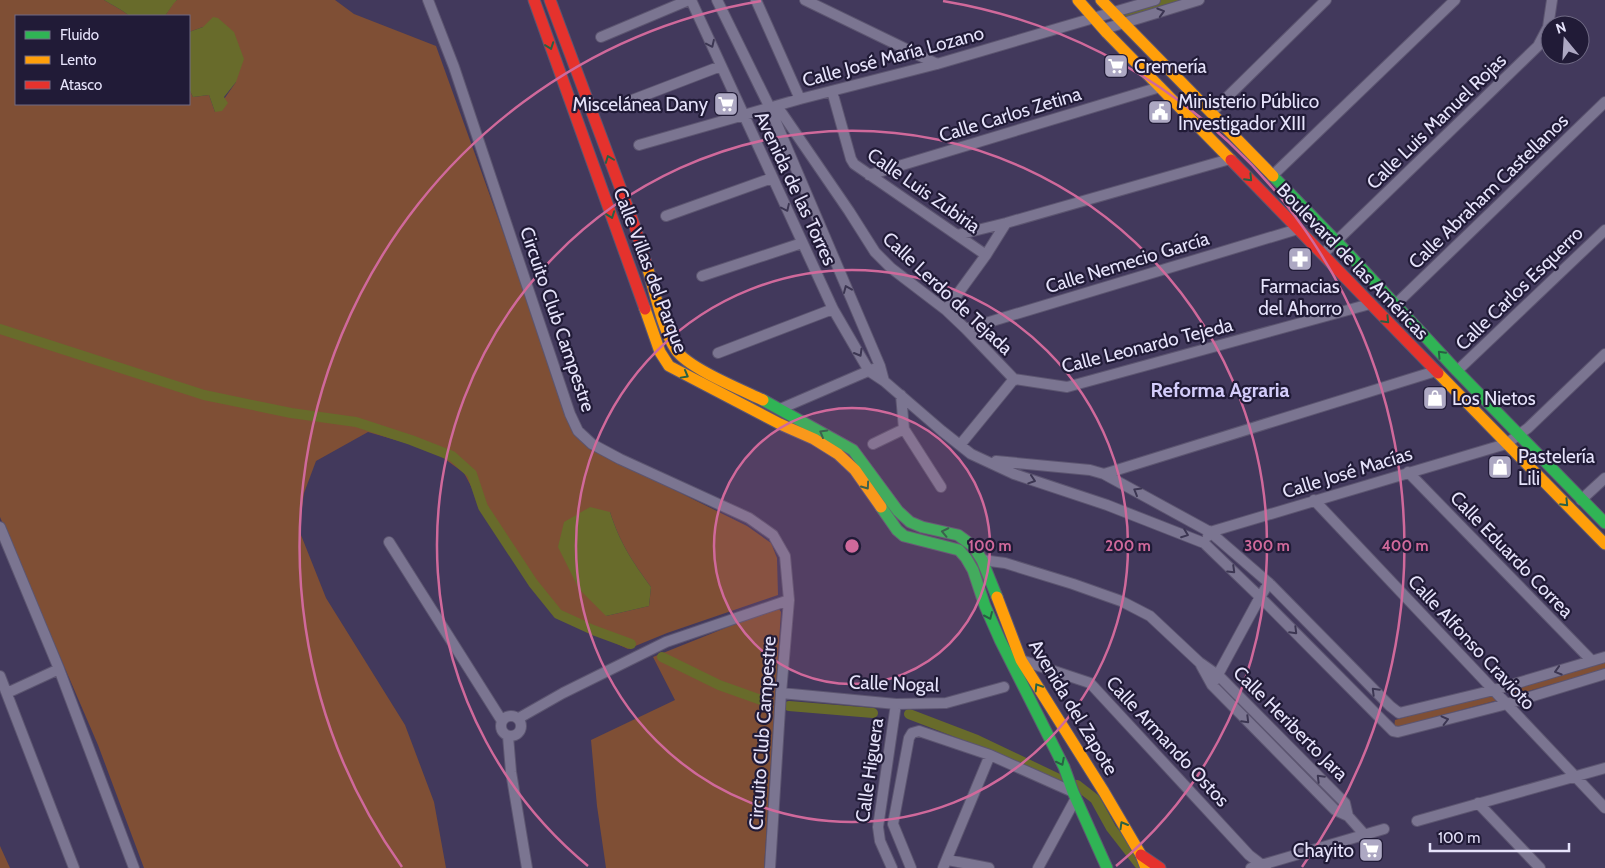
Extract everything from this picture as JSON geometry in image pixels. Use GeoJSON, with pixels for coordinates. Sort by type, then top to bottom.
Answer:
{"type":"FeatureCollection","features":[{"type":"Feature","properties":{"kind":"main road","name":"Calle Villas del Parque"},"geometry":{"type":"LineString","coordinates":[[534,0],[660,352],[669,366],[814,439],[838,454],[855,470],[897,530],[904,536],[959,550],[973,570]]}},
{"type":"Feature","properties":{"kind":"main road","name":"Calle Villas del Parque"},"geometry":{"type":"LineString","coordinates":[[550,0],[635,227],[669,339],[677,352],[693,365],[780,409],[853,450],[898,511],[910,522],[922,527],[958,535],[972,546],[982,560]]}},
{"type":"Feature","properties":{"kind":"main road","name":"Boulevard de las Américas"},"geometry":{"type":"LineString","coordinates":[[1078,0],[1093,18],[1370,304],[1605,544]]}},
{"type":"Feature","properties":{"kind":"main road","name":"Boulevard de las Américas"},"geometry":{"type":"LineString","coordinates":[[1102,0],[1336,241],[1457,371],[1605,524]]}},
{"type":"Feature","properties":{"kind":"main road","name":"Avenida del Zapote"},"geometry":{"type":"LineString","coordinates":[[982,560],[1021,660],[1104,792],[1141,855],[1146,868]]}},
{"type":"Feature","properties":{"kind":"main road","name":"Avenida del Zapote"},"geometry":{"type":"LineString","coordinates":[[973,570],[985,606],[1028,698],[1064,767],[1107,868]]}},
{"type":"Feature","properties":{"kind":"main road"},"geometry":{"type":"LineString","coordinates":[[1141,855],[1160,868]]}},
{"type":"Feature","properties":{"kind":"street","name":"Circuito Club Campestre"},"geometry":{"type":"LineString","coordinates":[[428,0],[454,68],[570,414],[578,431],[592,444],[620,460],[749,518],[773,535],[785,556],[789,600],[770,868]]}},
{"type":"Feature","properties":{"kind":"street"},"geometry":{"type":"LineString","coordinates":[[601,37],[690,0]]}},
{"type":"Feature","properties":{"kind":"street","name":"Avenida de las Torres"},"geometry":{"type":"LineString","coordinates":[[690,0],[833,309],[869,371],[884,381],[971,454],[1014,474],[1107,505],[1204,543]]}},
{"type":"Feature","properties":{"kind":"street","name":"Avenida de las Torres"},"geometry":{"type":"LineString","coordinates":[[717,0],[773,107],[880,366],[884,381]]}},
{"type":"Feature","properties":{"kind":"street"},"geometry":{"type":"LineString","coordinates":[[756,0],[800,99]]}},
{"type":"Feature","properties":{"kind":"street"},"geometry":{"type":"LineString","coordinates":[[805,0],[937,64]]}},
{"type":"Feature","properties":{"kind":"street","name":"Calle José María Lozano"},"geometry":{"type":"LineString","coordinates":[[639,145],[800,99],[937,64],[1155,0]]}},
{"type":"Feature","properties":{"kind":"street"},"geometry":{"type":"LineString","coordinates":[[1104,29],[1199,0]]}},
{"type":"Feature","properties":{"kind":"street"},"geometry":{"type":"LineString","coordinates":[[1211,112],[1326,0]]}},
{"type":"Feature","properties":{"kind":"street"},"geometry":{"type":"LineString","coordinates":[[1272,176],[1455,0]]}},
{"type":"Feature","properties":{"kind":"street","name":"Calle Luis Manuel Rojas"},"geometry":{"type":"LineString","coordinates":[[1322,254],[1538,46],[1548,27],[1552,0]]}},
{"type":"Feature","properties":{"kind":"street"},"geometry":{"type":"LineString","coordinates":[[627,102],[721,66]]}},
{"type":"Feature","properties":{"kind":"street","name":"Calle Carlos Zetina"},"geometry":{"type":"LineString","coordinates":[[869,175],[1160,87]]}},
{"type":"Feature","properties":{"kind":"street","name":"Calle Luis Zubiria"},"geometry":{"type":"LineString","coordinates":[[832,91],[854,164],[986,255]]}},
{"type":"Feature","properties":{"kind":"street","name":"Calle Abraham Castellanos"},"geometry":{"type":"LineString","coordinates":[[1395,305],[1605,102]]}},
{"type":"Feature","properties":{"kind":"street","name":"Calle Lerdo de Tejada"},"geometry":{"type":"LineString","coordinates":[[773,107],[849,211],[875,252],[891,268],[946,310],[1014,379]]}},
{"type":"Feature","properties":{"kind":"street"},"geometry":{"type":"LineString","coordinates":[[957,235],[1006,223],[1230,159]]}},
{"type":"Feature","properties":{"kind":"street"},"geometry":{"type":"LineString","coordinates":[[666,216],[772,178]]}},
{"type":"Feature","properties":{"kind":"street"},"geometry":{"type":"LineString","coordinates":[[946,310],[986,255],[1006,223]]}},
{"type":"Feature","properties":{"kind":"street","name":"Calle Nemecio García"},"geometry":{"type":"LineString","coordinates":[[966,329],[1298,229]]}},
{"type":"Feature","properties":{"kind":"street","name":"Calle Carlos Esquerro"},"geometry":{"type":"LineString","coordinates":[[1457,371],[1605,230]]}},
{"type":"Feature","properties":{"kind":"street"},"geometry":{"type":"LineString","coordinates":[[702,276],[802,243]]}},
{"type":"Feature","properties":{"kind":"street","name":"Calle Leonardo Tejeda"},"geometry":{"type":"LineString","coordinates":[[1014,379],[1067,387],[1370,304]]}},
{"type":"Feature","properties":{"kind":"street"},"geometry":{"type":"LineString","coordinates":[[718,353],[833,309]]}},
{"type":"Feature","properties":{"kind":"street","name":"Calle José Macías"},"geometry":{"type":"LineString","coordinates":[[1210,532],[1506,444],[1519,436],[1605,354]]}},
{"type":"Feature","properties":{"kind":"street"},"geometry":{"type":"LineString","coordinates":[[780,409],[880,366]]}},
{"type":"Feature","properties":{"kind":"street"},"geometry":{"type":"LineString","coordinates":[[1104,474],[1436,371]]}},
{"type":"Feature","properties":{"kind":"street"},"geometry":{"type":"LineString","coordinates":[[960,445],[1014,379]]}},
{"type":"Feature","properties":{"kind":"street"},"geometry":{"type":"LineString","coordinates":[[901,395],[904,429],[941,487]]}},
{"type":"Feature","properties":{"kind":"street"},"geometry":{"type":"LineString","coordinates":[[872,444],[904,429]]}},
{"type":"Feature","properties":{"kind":"street"},"geometry":{"type":"LineString","coordinates":[[987,461],[1090,470],[1104,474],[1210,532],[1269,583],[1399,713],[1494,690],[1605,656]]}},
{"type":"Feature","properties":{"kind":"street","name":"Calle Eduardo Correa"},"geometry":{"type":"LineString","coordinates":[[1408,472],[1592,660]]}},
{"type":"Feature","properties":{"kind":"street"},"geometry":{"type":"LineString","coordinates":[[1581,500],[1605,478]]}},
{"type":"Feature","properties":{"kind":"street","name":"Calle Alfonso Cravioto"},"geometry":{"type":"LineString","coordinates":[[1314,500],[1605,808]]}},
{"type":"Feature","properties":{"kind":"street"},"geometry":{"type":"LineString","coordinates":[[0,527],[59,669],[134,868]]}},
{"type":"Feature","properties":{"kind":"street"},"geometry":{"type":"LineString","coordinates":[[1210,532],[1204,543],[1393,731],[1398,732],[1506,704],[1605,674]]}},
{"type":"Feature","properties":{"kind":"street"},"geometry":{"type":"LineString","coordinates":[[388,542],[502,721],[501,730],[508,736],[511,772],[528,868]]}},
{"type":"Feature","properties":{"kind":"street","name":"Calle Heriberto Jara"},"geometry":{"type":"LineString","coordinates":[[982,560],[1005,563],[1073,584],[1121,601],[1150,616],[1199,662],[1219,676],[1345,803],[1348,816]]}},
{"type":"Feature","properties":{"kind":"street"},"geometry":{"type":"LineString","coordinates":[[1212,685],[1219,676],[1269,583]]}},
{"type":"Feature","properties":{"kind":"street","name":"Circuito Club Campestre"},"geometry":{"type":"LineString","coordinates":[[519,718],[563,693],[666,642],[789,600]]}},
{"type":"Feature","properties":{"kind":"street","name":"Calle Armando Ostos"},"geometry":{"type":"LineString","coordinates":[[1021,660],[1090,683],[1249,855],[1264,866]]}},
{"type":"Feature","properties":{"kind":"street","name":"Calle Heriberto Jara"},"geometry":{"type":"LineString","coordinates":[[1199,662],[1212,685],[1336,810],[1348,816],[1364,834]]}},
{"type":"Feature","properties":{"kind":"street"},"geometry":{"type":"LineString","coordinates":[[7,693],[59,669]]}},
{"type":"Feature","properties":{"kind":"street"},"geometry":{"type":"LineString","coordinates":[[0,676],[74,868]]}},
{"type":"Feature","properties":{"kind":"street","name":"Calle Nogal"},"geometry":{"type":"LineString","coordinates":[[781,693],[896,704],[946,703],[1004,687]]}},
{"type":"Feature","properties":{"kind":"street","name":"Calle Higuera"},"geometry":{"type":"LineString","coordinates":[[892,868],[880,841],[878,827],[896,704]]}},
{"type":"Feature","properties":{"kind":"street"},"geometry":{"type":"LineString","coordinates":[[1379,718],[1390,706]]}},
{"type":"Feature","properties":{"kind":"street"},"geometry":{"type":"LineString","coordinates":[[502,721],[512,715],[519,718],[522,727],[521,731],[517,735],[508,736]]}},
{"type":"Feature","properties":{"kind":"street","name":"Calle Higuera"},"geometry":{"type":"LineString","coordinates":[[911,868],[894,824],[909,738],[912,733],[919,731],[990,755]]}},
{"type":"Feature","properties":{"kind":"street"},"geometry":{"type":"LineString","coordinates":[[989,868],[945,864],[990,755],[1075,795],[1038,868]]}},
{"type":"Feature","properties":{"kind":"street"},"geometry":{"type":"LineString","coordinates":[[1417,821],[1605,768]]}},
{"type":"Feature","properties":{"kind":"street"},"geometry":{"type":"LineString","coordinates":[[1478,804],[1540,868]]}},
{"type":"Feature","properties":{"kind":"street"},"geometry":{"type":"LineString","coordinates":[[1249,855],[1251,868],[1264,866],[1384,829]]}},
{"type":"Feature","properties":{"kind":"shaded area"},"geometry":{"type":"Polygon","coordinates":[[[0,0],[104,0],[128,15],[15,15],[15,105],[190,105],[190,91],[193,97],[209,95],[215,112],[236,82],[203,27],[190,32],[190,15],[166,15],[174,2],[177,0],[335,0],[354,14],[436,46],[573,426],[634,470],[747,526],[771,543],[777,558],[778,595],[667,633],[628,649],[557,616],[519,568],[487,516],[464,473],[434,451],[368,432],[316,461],[304,493],[299,530],[326,598],[405,725],[434,802],[446,868],[144,868],[98,745],[0,517],[0,0]],[[610,512],[606,616],[649,606],[651,587],[627,551],[610,512]]]}},
{"type":"Feature","properties":{"kind":"shaded area"},"geometry":{"type":"Polygon","coordinates":[[[104,0],[177,0],[166,15],[128,15],[104,0]]]}},
{"type":"Feature","properties":{"kind":"shaded area"},"geometry":{"type":"Polygon","coordinates":[[[213,17],[218,18],[234,32],[244,59],[236,82],[224,97],[228,103],[222,111],[215,112],[209,95],[193,97],[190,91],[190,32],[203,27],[213,17]]]}},
{"type":"Feature","properties":{"kind":"shaded area"},"geometry":{"type":"Polygon","coordinates":[[[590,507],[610,512],[627,551],[651,587],[649,606],[606,616],[579,589],[558,547],[564,522],[590,507]]]}},
{"type":"Feature","properties":{"kind":"shaded area"},"geometry":{"type":"Polygon","coordinates":[[[773,609],[779,609],[781,612],[764,868],[606,868],[597,806],[591,740],[675,700],[653,657],[773,609]]]}},
{"type":"Feature","properties":{"kind":"shaded area"},"geometry":{"type":"Polygon","coordinates":[[[1605,660],[1605,669],[1511,696],[1505,689],[1605,660]]]}},
{"type":"Feature","properties":{"kind":"shaded area"},"geometry":{"type":"Polygon","coordinates":[[[1493,693],[1498,700],[1394,728],[1395,720],[1493,693]]]}},
{"type":"Feature","properties":{"kind":"shaded area"},"geometry":{"type":"Polygon","coordinates":[[[0,846],[10,868],[0,868],[0,846]]]}},
{"type":"Feature","properties":{"kind":"waterway"},"geometry":{"type":"LineString","coordinates":[[1129,15],[1177,0]]}},
{"type":"Feature","properties":{"kind":"waterway"},"geometry":{"type":"LineString","coordinates":[[0,329],[204,395],[291,413],[356,422],[452,456],[472,474],[483,507],[533,583],[558,614],[631,644]]}},
{"type":"Feature","properties":{"kind":"waterway"},"geometry":{"type":"LineString","coordinates":[[662,657],[719,685],[764,701]]}},
{"type":"Feature","properties":{"kind":"waterway"},"geometry":{"type":"LineString","coordinates":[[789,706],[873,713]]}},
{"type":"Feature","properties":{"kind":"waterway"},"geometry":{"type":"LineString","coordinates":[[909,714],[977,740],[1061,780]]}},
{"type":"Feature","properties":{"kind":"waterway"},"geometry":{"type":"LineString","coordinates":[[1077,785],[1095,799],[1111,828],[1139,864]]}},
{"type":"Feature","properties":{"kind":"traffic: fast"},"geometry":{"type":"LineString","coordinates":[[1273,176],[1344,249],[1457,371],[1605,523]]}},
{"type":"Feature","properties":{"kind":"traffic: fast"},"geometry":{"type":"LineString","coordinates":[[763,400],[853,450],[898,511],[910,522],[922,527],[958,535],[973,546],[982,560],[997,597]]}},
{"type":"Feature","properties":{"kind":"traffic: fast"},"geometry":{"type":"LineString","coordinates":[[881,507],[897,530],[904,536],[959,550],[966,558],[973,570],[985,606],[1000,640],[1064,767],[1073,792],[1107,868]]}},
{"type":"Feature","properties":{"kind":"traffic: slow"},"geometry":{"type":"LineString","coordinates":[[1078,0],[1107,33],[1231,160]]}},
{"type":"Feature","properties":{"kind":"traffic: slow"},"geometry":{"type":"LineString","coordinates":[[1101,0],[1273,176]]}},
{"type":"Feature","properties":{"kind":"traffic: slow"},"geometry":{"type":"LineString","coordinates":[[647,266],[671,342],[682,357],[729,385],[763,400]]}},
{"type":"Feature","properties":{"kind":"traffic: slow"},"geometry":{"type":"LineString","coordinates":[[645,309],[660,352],[669,366],[780,424],[814,439],[838,454],[855,470],[881,507]]}},
{"type":"Feature","properties":{"kind":"traffic: slow"},"geometry":{"type":"LineString","coordinates":[[1438,373],[1605,544]]}},
{"type":"Feature","properties":{"kind":"traffic: slow"},"geometry":{"type":"LineString","coordinates":[[997,597],[1021,660],[1104,792],[1141,855],[1146,868]]}},
{"type":"Feature","properties":{"kind":"traffic: jam"},"geometry":{"type":"LineString","coordinates":[[534,0],[645,309]]}},
{"type":"Feature","properties":{"kind":"traffic: jam"},"geometry":{"type":"LineString","coordinates":[[550,0],[635,227],[647,266]]}},
{"type":"Feature","properties":{"kind":"traffic: jam"},"geometry":{"type":"LineString","coordinates":[[1231,160],[1438,373]]}},
{"type":"Feature","properties":{"kind":"traffic: jam"},"geometry":{"type":"LineString","coordinates":[[1141,855],[1160,868]]}},
{"type":"Feature","properties":{"kind":"place","name":"Cremería"},"geometry":{"type":"Point","coordinates":[1116,66]}},
{"type":"Feature","properties":{"kind":"place","name":"Miscelánea Dany"},"geometry":{"type":"Point","coordinates":[726,104]}},
{"type":"Feature","properties":{"kind":"place","name":"Ministerio Público Investigador XIII"},"geometry":{"type":"Point","coordinates":[1160,112]}},
{"type":"Feature","properties":{"kind":"place","name":"Farmacias del Ahorro"},"geometry":{"type":"Point","coordinates":[1300,259]}},
{"type":"Feature","properties":{"kind":"place","name":"Los Nietos"},"geometry":{"type":"Point","coordinates":[1435,398]}},
{"type":"Feature","properties":{"kind":"place","name":"Pastelería Lili"},"geometry":{"type":"Point","coordinates":[1500,467]}},
{"type":"Feature","properties":{"kind":"place","name":"Chayito"},"geometry":{"type":"Point","coordinates":[1371,850]}},
{"type":"Feature","properties":{"kind":"district","name":"Reforma Agraria"},"geometry":{"type":"Point","coordinates":[1220,390]}}]}
